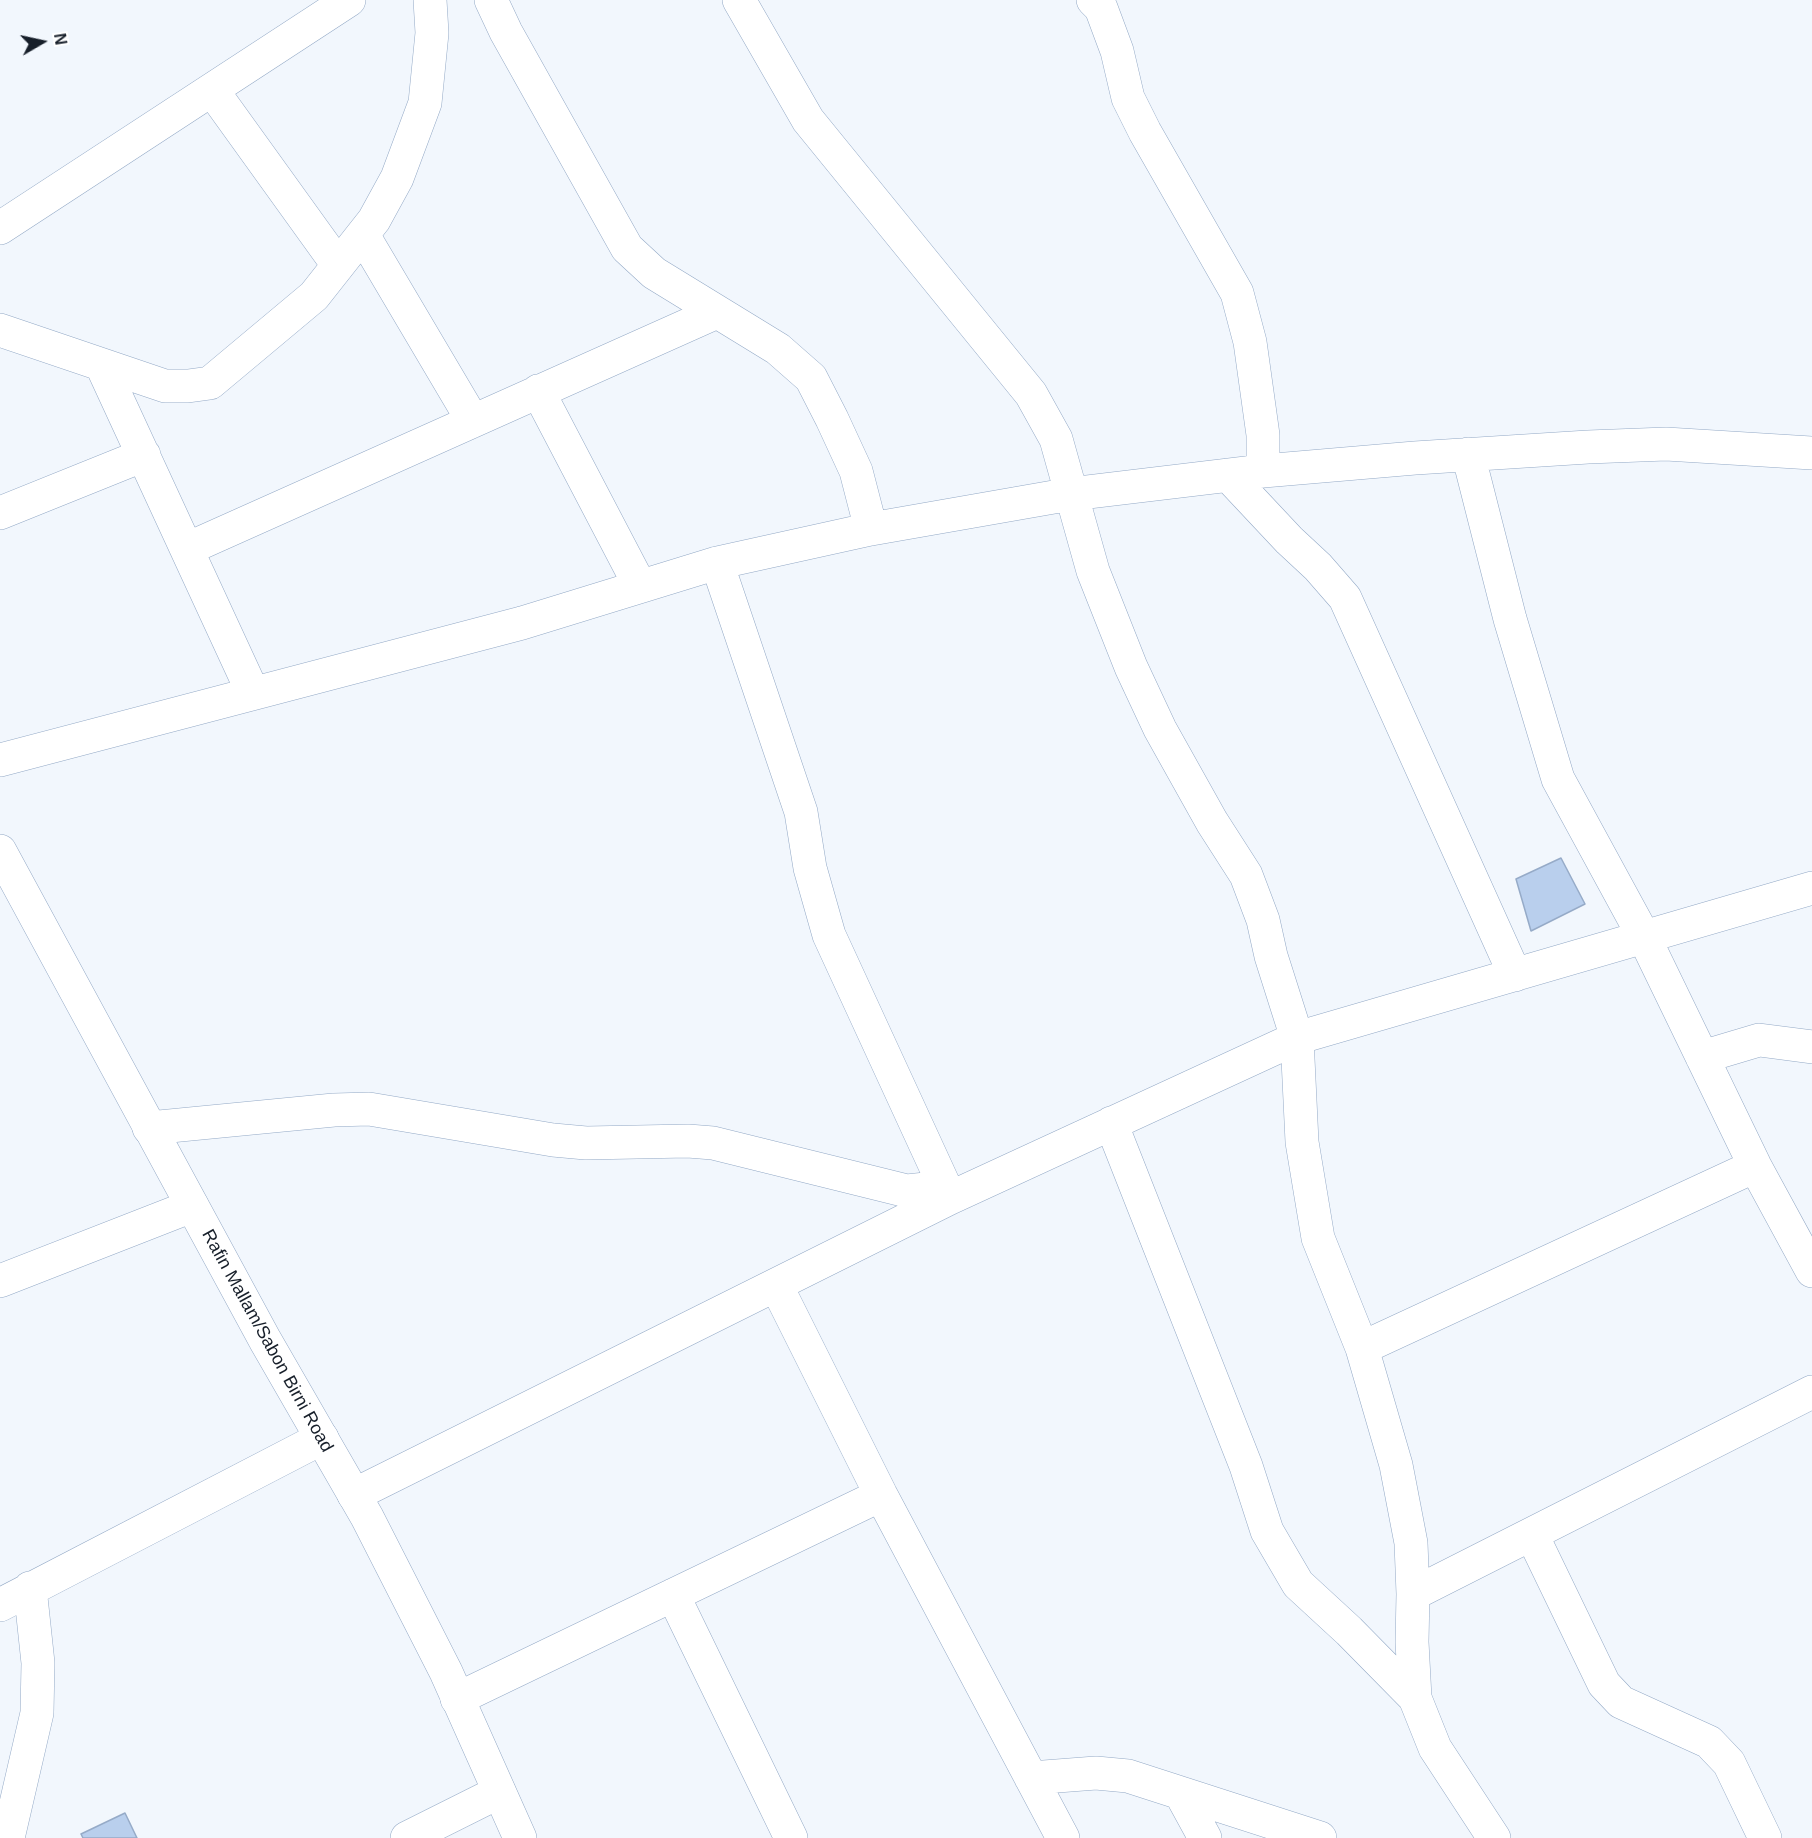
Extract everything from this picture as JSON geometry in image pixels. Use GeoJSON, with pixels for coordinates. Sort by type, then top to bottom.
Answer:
{"type":"FeatureCollection","features":[{"type":"Feature","properties":{"kind":"street"},"geometry":{"type":"LineString","coordinates":[[0,228],[349,0]]}},
{"type":"Feature","properties":{"kind":"street"},"geometry":{"type":"LineString","coordinates":[[0,330],[165,386],[188,386],[210,382],[314,296],[374,220],[397,178],[425,103],[432,33],[429,0]]}},
{"type":"Feature","properties":{"kind":"street"},"geometry":{"type":"LineString","coordinates":[[491,0],[506,32],[627,248],[654,273],[778,349],[811,378],[856,471],[871,529]]}},
{"type":"Feature","properties":{"kind":"street"},"geometry":{"type":"LineString","coordinates":[[739,0],[808,120],[1031,394],[1056,439],[1093,571],[1136,677],[1183,771],[1246,875],[1263,920],[1271,956],[1297,1038],[1302,1142],[1318,1238],[1362,1348],[1396,1466],[1411,1543],[1415,1698],[1435,1748],[1494,1838]]}},
{"type":"Feature","properties":{"kind":"street"},"geometry":{"type":"LineString","coordinates":[[1093,0],[1101,8],[1117,51],[1128,98],[1237,292],[1250,342],[1263,435],[1263,471]]}},
{"type":"Feature","properties":{"kind":"street"},"geometry":{"type":"LineString","coordinates":[[212,90],[338,265]]}},
{"type":"Feature","properties":{"kind":"street"},"geometry":{"type":"LineString","coordinates":[[363,235],[473,421]]}},
{"type":"Feature","properties":{"kind":"street"},"geometry":{"type":"LineString","coordinates":[[187,549],[717,312]]}},
{"type":"Feature","properties":{"kind":"street"},"geometry":{"type":"LineString","coordinates":[[102,366],[253,693]]}},
{"type":"Feature","properties":{"kind":"street"},"geometry":{"type":"LineString","coordinates":[[538,391],[640,586]]}},
{"type":"Feature","properties":{"kind":"street"},"geometry":{"type":"LineString","coordinates":[[0,760],[522,623],[717,563],[871,529],[1071,494],[1263,471],[1468,454],[1666,444],[1812,453]]}},
{"type":"Feature","properties":{"kind":"street"},"geometry":{"type":"LineString","coordinates":[[1468,454],[1510,619],[1558,779],[1644,937],[1755,1166],[1812,1271]]}},
{"type":"Feature","properties":{"kind":"street"},"geometry":{"type":"LineString","coordinates":[[0,513],[144,455]]}},
{"type":"Feature","properties":{"kind":"street"},"geometry":{"type":"LineString","coordinates":[[1228,475],[1289,540],[1318,567],[1345,598],[1515,975]]}},
{"type":"Feature","properties":{"kind":"street"},"geometry":{"type":"LineString","coordinates":[[717,563],[801,812],[810,868],[830,935],[947,1193]]}},
{"type":"Feature","properties":{"kind":"street","name":"Rafin Mallam/Sabon Birni Road"},"geometry":{"type":"LineString","coordinates":[[0,850],[149,1128],[354,1495],[446,1672],[520,1838]]}},
{"type":"Feature","properties":{"kind":"street"},"geometry":{"type":"LineString","coordinates":[[354,1495],[776,1285],[947,1193],[1111,1124],[1297,1038],[1812,888]]}},
{"type":"Feature","properties":{"kind":"street"},"geometry":{"type":"LineString","coordinates":[[1702,1057],[1759,1040],[1812,1047]]}},
{"type":"Feature","properties":{"kind":"street"},"geometry":{"type":"LineString","coordinates":[[149,1128],[334,1110],[369,1109],[553,1140],[586,1143],[688,1141],[713,1143],[907,1191],[947,1193]]}},
{"type":"Feature","properties":{"kind":"street"},"geometry":{"type":"LineString","coordinates":[[1111,1124],[1246,1466],[1267,1531],[1298,1584],[1349,1631],[1415,1698]]}},
{"type":"Feature","properties":{"kind":"street"},"geometry":{"type":"LineString","coordinates":[[1362,1348],[1755,1166]]}},
{"type":"Feature","properties":{"kind":"street"},"geometry":{"type":"LineString","coordinates":[[0,1281],[192,1206]]}},
{"type":"Feature","properties":{"kind":"street"},"geometry":{"type":"LineString","coordinates":[[776,1285],[881,1495],[1063,1838]]}},
{"type":"Feature","properties":{"kind":"street"},"geometry":{"type":"LineString","coordinates":[[1413,1594],[1812,1392]]}},
{"type":"Feature","properties":{"kind":"street"},"geometry":{"type":"LineString","coordinates":[[0,1605],[321,1438]]}},
{"type":"Feature","properties":{"kind":"street"},"geometry":{"type":"LineString","coordinates":[[457,1699],[881,1495]]}},
{"type":"Feature","properties":{"kind":"street"},"geometry":{"type":"LineString","coordinates":[[1532,1535],[1604,1684],[1621,1702],[1709,1742],[1729,1763],[1765,1838]]}},
{"type":"Feature","properties":{"kind":"street"},"geometry":{"type":"LineString","coordinates":[[8,1838],[37,1713],[38,1663],[30,1588]]}},
{"type":"Feature","properties":{"kind":"street"},"geometry":{"type":"LineString","coordinates":[[673,1595],[792,1838]]}},
{"type":"Feature","properties":{"kind":"street"},"geometry":{"type":"LineString","coordinates":[[1031,1778],[1096,1773],[1128,1776],[1320,1838]]}},
{"type":"Feature","properties":{"kind":"street"},"geometry":{"type":"LineString","coordinates":[[407,1838],[499,1792]]}},
{"type":"Feature","properties":{"kind":"street"},"geometry":{"type":"LineString","coordinates":[[1181,1794],[1205,1838]]}},
{"type":"Feature","properties":{"kind":"building"},"geometry":{"type":"Polygon","coordinates":[[[1561,858],[1585,904],[1531,931],[1516,879],[1561,858]]]}},
{"type":"Feature","properties":{"kind":"building"},"geometry":{"type":"Polygon","coordinates":[[[125,1813],[137,1838],[83,1838],[81,1834],[125,1813]]]}}]}
